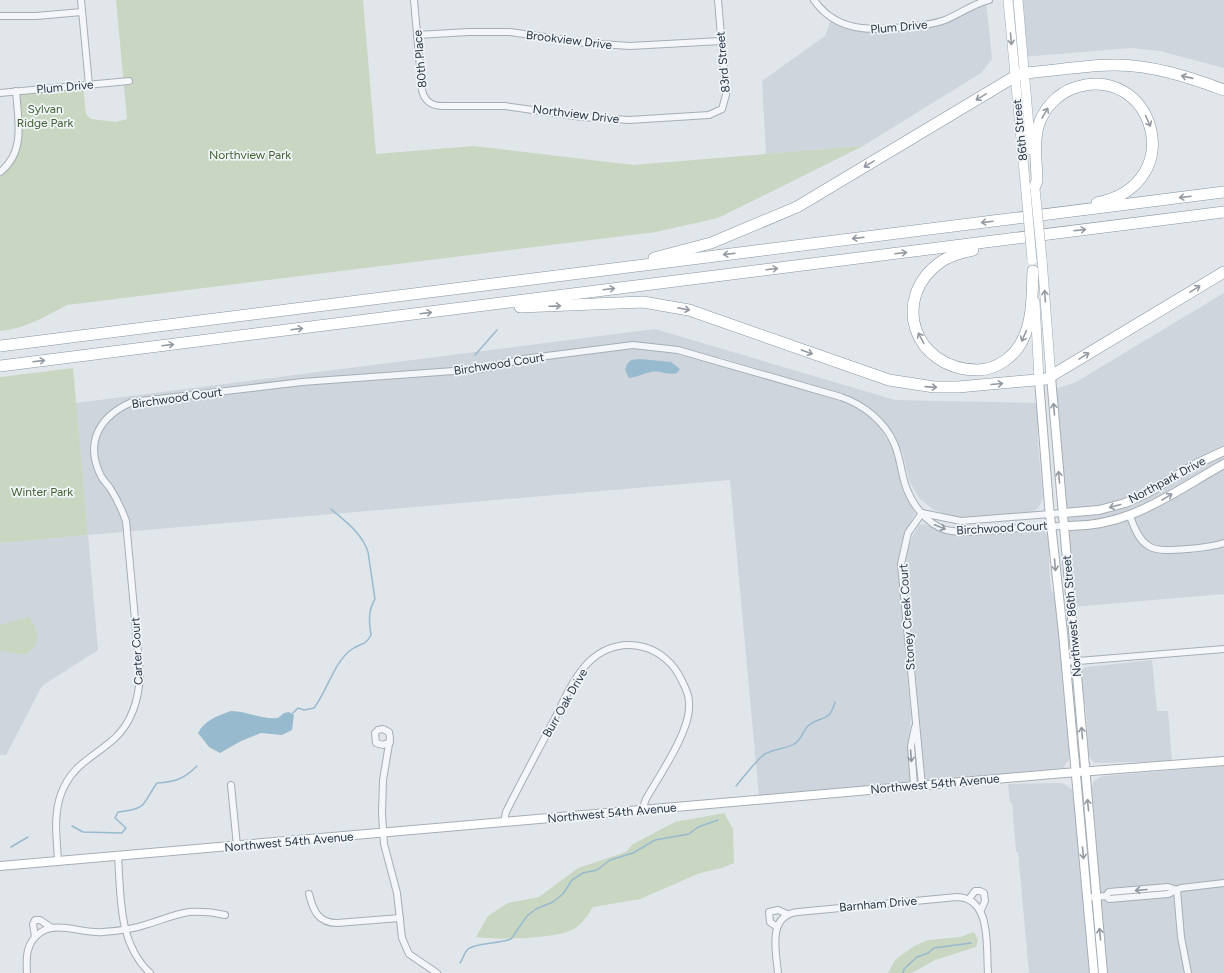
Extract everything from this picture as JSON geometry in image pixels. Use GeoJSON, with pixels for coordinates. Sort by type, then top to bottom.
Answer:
{"type":"FeatureCollection","features":[{"type":"Feature","properties":{"kind":"highway"},"geometry":{"type":"LineString","coordinates":[[612,269],[711,243],[797,207],[1019,75],[1115,65],[1148,68],[1196,79],[1224,90]]}},
{"type":"Feature","properties":{"kind":"highway"},"geometry":{"type":"LineString","coordinates":[[1006,220],[1100,202],[1120,196],[1129,190],[1143,176],[1151,158],[1153,142],[1150,122],[1130,97],[1120,90],[1106,85],[1090,84],[1062,94],[1051,104],[1038,126],[1036,139],[1037,178],[1032,189]]}},
{"type":"Feature","properties":{"kind":"highway"},"geometry":{"type":"LineString","coordinates":[[0,346],[1224,192]]}},
{"type":"Feature","properties":{"kind":"highway"},"geometry":{"type":"LineString","coordinates":[[0,366],[1224,212]]}},
{"type":"Feature","properties":{"kind":"highway"},"geometry":{"type":"LineString","coordinates":[[1033,266],[1030,322],[1023,340],[1011,356],[986,370],[967,370],[959,369],[941,362],[927,349],[915,327],[913,309],[916,294],[926,276],[942,261],[953,255],[1042,235]]}},
{"type":"Feature","properties":{"kind":"highway"},"geometry":{"type":"LineString","coordinates":[[446,310],[643,302],[689,310],[866,373],[911,385],[958,387],[1039,380],[1051,377],[1224,272]]}},
{"type":"Feature","properties":{"kind":"main road","name":"86th Street"},"geometry":{"type":"LineString","coordinates":[[1008,0],[1042,259]]}},
{"type":"Feature","properties":{"kind":"main road","name":"86th Street"},"geometry":{"type":"LineString","coordinates":[[1018,0],[1019,75]]}},
{"type":"Feature","properties":{"kind":"main road","name":"86th Street"},"geometry":{"type":"LineString","coordinates":[[1032,189],[1033,266]]}},
{"type":"Feature","properties":{"kind":"main road","name":"Northwest 86th Street"},"geometry":{"type":"LineString","coordinates":[[1042,259],[1051,377]]}},
{"type":"Feature","properties":{"kind":"main road","name":"Northwest 86th Street"},"geometry":{"type":"LineString","coordinates":[[1033,266],[1039,380]]}},
{"type":"Feature","properties":{"kind":"street"},"geometry":{"type":"LineString","coordinates":[[81,0],[89,85]]}},
{"type":"Feature","properties":{"kind":"street","name":"80th Place"},"geometry":{"type":"LineString","coordinates":[[414,0],[423,95],[428,102],[442,106]]}},
{"type":"Feature","properties":{"kind":"street","name":"83rd Street"},"geometry":{"type":"LineString","coordinates":[[709,115],[722,109],[726,100],[718,0]]}},
{"type":"Feature","properties":{"kind":"street","name":"Plum Drive"},"geometry":{"type":"LineString","coordinates":[[814,0],[828,14],[838,21],[850,27],[871,30],[936,23],[950,18],[971,6],[989,0]]}},
{"type":"Feature","properties":{"kind":"street"},"geometry":{"type":"LineString","coordinates":[[0,16],[36,16],[82,12]]}},
{"type":"Feature","properties":{"kind":"street","name":"Brookview Drive"},"geometry":{"type":"LineString","coordinates":[[417,35],[468,32],[503,32],[586,43],[630,46],[721,41]]}},
{"type":"Feature","properties":{"kind":"street","name":"Plum Drive"},"geometry":{"type":"LineString","coordinates":[[0,93],[130,82]]}},
{"type":"Feature","properties":{"kind":"street"},"geometry":{"type":"LineString","coordinates":[[0,172],[13,157],[19,141],[16,91]]}},
{"type":"Feature","properties":{"kind":"street","name":"Northview Drive"},"geometry":{"type":"LineString","coordinates":[[442,106],[505,106],[582,117],[629,120],[709,115]]}},
{"type":"Feature","properties":{"kind":"street","name":"Birchwood Court"},"geometry":{"type":"LineString","coordinates":[[127,530],[126,521],[116,498],[101,477],[94,461],[94,448],[99,428],[108,417],[117,409],[132,402],[302,382],[480,369],[523,359],[633,345],[678,350],[811,388],[857,404],[874,416],[888,432],[898,452],[907,490],[922,513],[932,524],[957,532],[1064,526]]}},
{"type":"Feature","properties":{"kind":"street","name":"Northwest 86th Street"},"geometry":{"type":"LineString","coordinates":[[1051,377],[1103,973]]}},
{"type":"Feature","properties":{"kind":"street","name":"Northwest 86th Street"},"geometry":{"type":"LineString","coordinates":[[1039,380],[1051,526],[1066,662],[1094,973]]}},
{"type":"Feature","properties":{"kind":"street","name":"Northpark Drive"},"geometry":{"type":"LineString","coordinates":[[1062,513],[1099,510],[1125,503],[1147,493],[1198,463],[1224,451]]}},
{"type":"Feature","properties":{"kind":"street","name":"Northpark Drive"},"geometry":{"type":"LineString","coordinates":[[1064,526],[1096,524],[1130,516],[1154,505],[1224,464]]}},
{"type":"Feature","properties":{"kind":"street","name":"Birchwood Court"},"geometry":{"type":"LineString","coordinates":[[922,513],[961,521],[1062,513]]}},
{"type":"Feature","properties":{"kind":"street","name":"Stoney Creek Court"},"geometry":{"type":"LineString","coordinates":[[918,786],[911,746],[916,725],[901,564],[908,534],[922,513]]}},
{"type":"Feature","properties":{"kind":"street"},"geometry":{"type":"LineString","coordinates":[[1130,516],[1140,538],[1144,543],[1156,550],[1211,546],[1224,543]]}},
{"type":"Feature","properties":{"kind":"street","name":"Carter Court"},"geometry":{"type":"LineString","coordinates":[[58,861],[56,815],[61,794],[72,773],[88,758],[116,737],[125,726],[133,711],[138,695],[140,674],[127,530]]}},
{"type":"Feature","properties":{"kind":"street","name":"Burr Oak Drive"},"geometry":{"type":"LineString","coordinates":[[504,822],[509,805],[569,691],[584,668],[601,653],[618,646],[630,644],[649,648],[663,656],[672,664],[680,675],[686,688],[689,706],[688,715],[679,739],[646,799],[642,810]]}},
{"type":"Feature","properties":{"kind":"street"},"geometry":{"type":"LineString","coordinates":[[1066,662],[1224,649]]}},
{"type":"Feature","properties":{"kind":"street"},"geometry":{"type":"LineString","coordinates":[[390,742],[382,787],[383,834],[385,848],[397,893],[402,938],[405,949],[412,956],[436,973]]}},
{"type":"Feature","properties":{"kind":"street","name":"Northwest 54th Avenue"},"geometry":{"type":"LineString","coordinates":[[0,866],[383,834],[918,786],[1224,761]]}},
{"type":"Feature","properties":{"kind":"street"},"geometry":{"type":"LineString","coordinates":[[231,785],[237,846]]}},
{"type":"Feature","properties":{"kind":"street"},"geometry":{"type":"LineString","coordinates":[[118,856],[125,929],[132,950],[150,973]]}},
{"type":"Feature","properties":{"kind":"street"},"geometry":{"type":"LineString","coordinates":[[1087,897],[1106,896],[1109,892],[1168,887],[1177,890],[1224,883]]}},
{"type":"Feature","properties":{"kind":"street"},"geometry":{"type":"LineString","coordinates":[[1177,890],[1181,937],[1188,973]]}},
{"type":"Feature","properties":{"kind":"street"},"geometry":{"type":"LineString","coordinates":[[981,910],[985,901],[984,893],[980,891],[975,892],[969,899],[981,910],[984,919],[988,973]]}},
{"type":"Feature","properties":{"kind":"street"},"geometry":{"type":"LineString","coordinates":[[309,894],[314,911],[322,920],[328,922],[337,923],[400,918]]}},
{"type":"Feature","properties":{"kind":"street","name":"Barnham Drive"},"geometry":{"type":"LineString","coordinates":[[787,914],[957,897],[969,899]]}},
{"type":"Feature","properties":{"kind":"street"},"geometry":{"type":"LineString","coordinates":[[777,927],[770,922],[769,912],[778,910],[787,914],[777,927],[775,939],[778,973]]}},
{"type":"Feature","properties":{"kind":"street"},"geometry":{"type":"LineString","coordinates":[[27,973],[26,955],[30,943],[42,931],[52,928],[59,927],[90,933],[125,929],[188,912],[211,912],[225,915]]}},
{"type":"Feature","properties":{"kind":"street"},"geometry":{"type":"LineString","coordinates":[[35,937],[33,924],[35,920],[40,920],[52,928]]}},
{"type":"Feature","properties":{"kind":"shaded area"},"geometry":{"type":"Polygon","coordinates":[[[1018,0],[1224,0],[1224,68],[1160,51],[1131,48],[1022,57],[1018,0]]]}},
{"type":"Feature","properties":{"kind":"shaded area"},"geometry":{"type":"Polygon","coordinates":[[[986,1],[992,59],[981,73],[863,146],[766,154],[762,81],[825,36],[832,17],[850,27],[927,25],[986,1]]]}},
{"type":"Feature","properties":{"kind":"shaded area"},"geometry":{"type":"Polygon","coordinates":[[[1224,293],[1224,594],[1071,607],[1052,390],[1076,382],[1224,293]]]}},
{"type":"Feature","properties":{"kind":"shaded area"},"geometry":{"type":"Polygon","coordinates":[[[655,329],[895,400],[1037,403],[1038,446],[1043,497],[1039,507],[1033,512],[958,518],[934,510],[919,498],[909,480],[903,454],[893,432],[877,414],[864,404],[842,394],[719,357],[720,365],[841,401],[857,408],[870,417],[881,429],[893,450],[902,489],[915,513],[901,544],[898,565],[911,717],[908,744],[911,779],[908,784],[759,797],[730,480],[88,535],[76,403],[655,329]]]}},
{"type":"Feature","properties":{"kind":"shaded area"},"geometry":{"type":"Polygon","coordinates":[[[925,524],[939,531],[959,535],[1037,529],[1044,531],[1047,535],[1049,545],[1051,590],[1055,595],[1059,629],[1069,741],[1069,759],[1063,768],[925,780],[906,566],[907,554],[912,537],[919,525],[925,524]]]}},
{"type":"Feature","properties":{"kind":"shaded area"},"geometry":{"type":"Polygon","coordinates":[[[88,535],[98,650],[42,686],[6,755],[0,755],[0,543],[88,535]]]}},
{"type":"Feature","properties":{"kind":"shaded area"},"geometry":{"type":"Polygon","coordinates":[[[1152,660],[1157,711],[1168,711],[1172,761],[1094,763],[1088,755],[1087,721],[1085,704],[1082,700],[1081,670],[1086,667],[1152,660]]]}},
{"type":"Feature","properties":{"kind":"shaded area"},"geometry":{"type":"Polygon","coordinates":[[[1224,766],[1224,973],[1107,973],[1091,790],[1094,781],[1102,776],[1224,766]]]}},
{"type":"Feature","properties":{"kind":"shaded area"},"geometry":{"type":"Polygon","coordinates":[[[1062,783],[1072,789],[1074,797],[1090,973],[1029,973],[1018,852],[1016,852],[1012,803],[1010,803],[1008,784],[1062,783]]]}},
{"type":"Feature","properties":{"kind":"green space","name":"Northview Park"},"geometry":{"type":"Polygon","coordinates":[[[116,0],[363,0],[376,154],[474,146],[633,165],[863,146],[718,218],[656,232],[67,305],[26,325],[0,331],[0,172],[17,149],[16,91],[83,86],[86,114],[91,119],[116,122],[127,119],[116,0]]]}},
{"type":"Feature","properties":{"kind":"green space","name":"Winter Park"},"geometry":{"type":"Polygon","coordinates":[[[73,368],[88,535],[0,543],[0,377],[73,368]]]}},
{"type":"Feature","properties":{"kind":"green space"},"geometry":{"type":"Polygon","coordinates":[[[29,617],[35,627],[37,638],[34,647],[25,654],[0,651],[0,625],[29,617]]]}},
{"type":"Feature","properties":{"kind":"green space"},"geometry":{"type":"Polygon","coordinates":[[[724,813],[733,829],[734,863],[722,868],[700,873],[640,899],[593,907],[579,926],[563,933],[525,938],[476,937],[488,916],[508,903],[539,897],[578,868],[626,852],[633,844],[675,822],[724,813]]]}},
{"type":"Feature","properties":{"kind":"green space"},"geometry":{"type":"Polygon","coordinates":[[[974,932],[978,940],[976,947],[935,960],[912,973],[888,973],[895,960],[914,946],[928,940],[960,937],[974,932]]]}},
{"type":"Feature","properties":{"kind":"water"},"geometry":{"type":"Polygon","coordinates":[[[640,359],[671,362],[680,369],[674,374],[654,372],[629,378],[625,370],[627,364],[631,360],[640,359]]]}},
{"type":"Feature","properties":{"kind":"water"},"geometry":{"type":"Polygon","coordinates":[[[231,711],[272,718],[278,718],[284,713],[289,712],[294,715],[292,730],[282,735],[261,733],[241,741],[220,753],[209,747],[198,733],[208,722],[231,711]]]}},
{"type":"Feature","properties":{"kind":"waterway"},"geometry":{"type":"LineString","coordinates":[[475,355],[497,330]]}},
{"type":"Feature","properties":{"kind":"waterway"},"geometry":{"type":"LineString","coordinates":[[292,714],[298,708],[304,710],[314,708],[335,669],[345,655],[355,647],[367,641],[371,635],[370,616],[371,607],[375,599],[368,552],[362,539],[357,533],[331,509]]}},
{"type":"Feature","properties":{"kind":"waterway"},"geometry":{"type":"LineString","coordinates":[[736,786],[762,756],[769,752],[788,747],[797,742],[809,725],[824,718],[830,713],[835,702]]}},
{"type":"Feature","properties":{"kind":"waterway"},"geometry":{"type":"LineString","coordinates":[[72,826],[83,832],[122,833],[126,828],[115,818],[118,812],[128,811],[140,807],[144,804],[157,783],[179,779],[188,774],[197,766]]}},
{"type":"Feature","properties":{"kind":"waterway"},"geometry":{"type":"LineString","coordinates":[[460,963],[468,949],[472,947],[511,939],[527,916],[536,909],[553,902],[563,894],[572,880],[583,873],[597,870],[610,860],[633,853],[655,840],[689,834],[698,827],[718,820]]}},
{"type":"Feature","properties":{"kind":"waterway"},"geometry":{"type":"LineString","coordinates":[[11,847],[28,837]]}},
{"type":"Feature","properties":{"kind":"waterway"},"geometry":{"type":"LineString","coordinates":[[903,973],[904,969],[917,957],[928,953],[934,948],[971,943]]}},
{"type":"Feature","properties":{"kind":"park label","name":"Sylvan Ridge Park"},"geometry":{"type":"Point","coordinates":[45,116]}}]}
